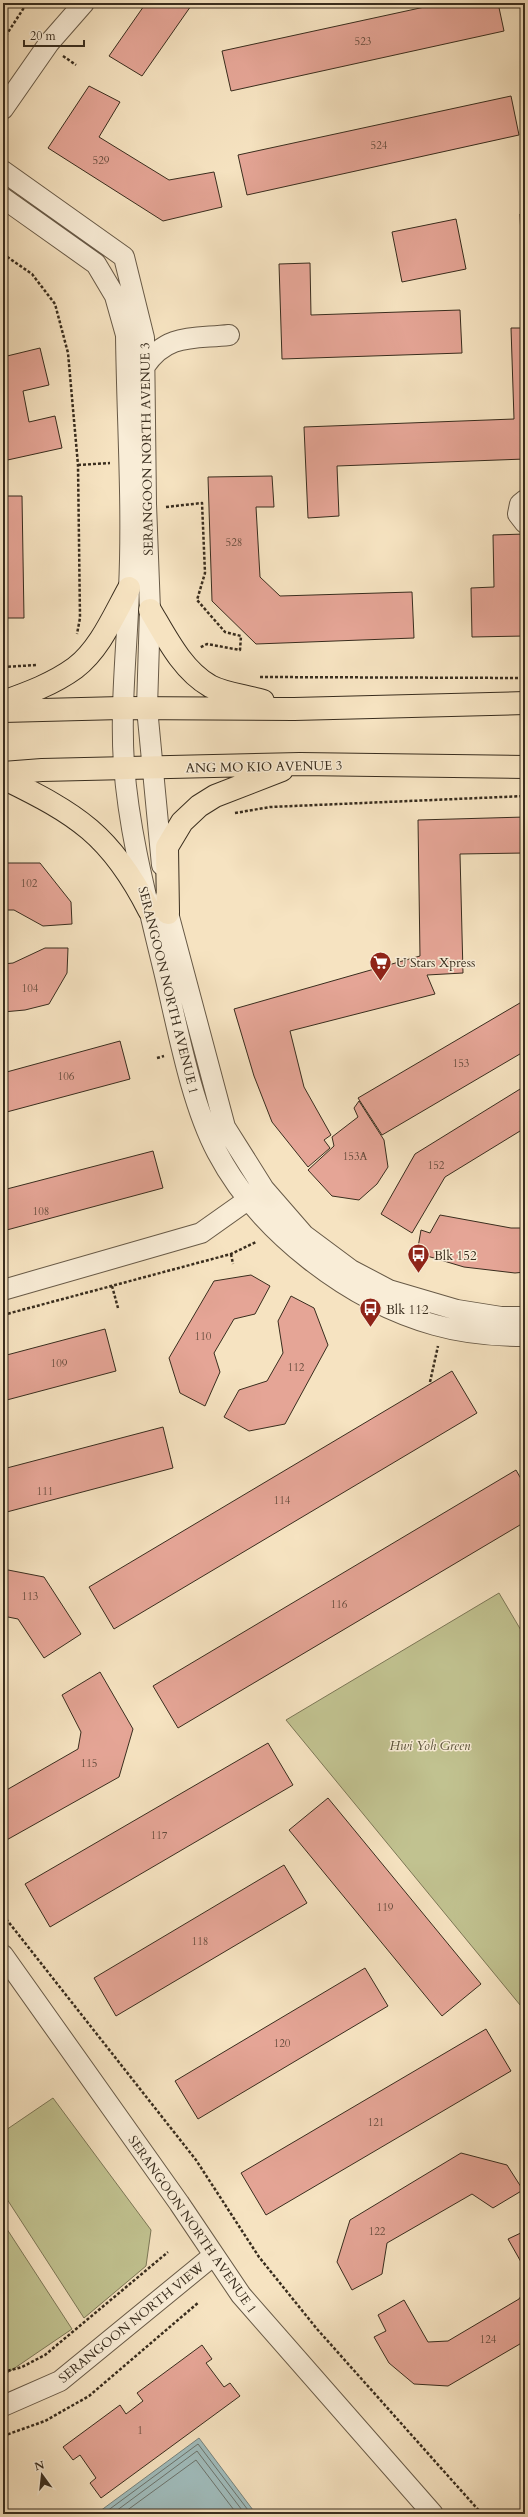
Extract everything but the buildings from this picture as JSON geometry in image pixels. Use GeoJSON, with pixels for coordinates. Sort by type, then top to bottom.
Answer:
{"type":"FeatureCollection","features":[{"type":"Feature","properties":{"kind":"highway"},"geometry":{"type":"LineString","coordinates":[[3,702],[42,688],[75,668],[98,642],[129,588]]}},
{"type":"Feature","properties":{"kind":"highway"},"geometry":{"type":"LineString","coordinates":[[150,610],[174,649],[192,672],[211,686],[294,709]]}},
{"type":"Feature","properties":{"kind":"highway"},"geometry":{"type":"LineString","coordinates":[[3,711],[121,708],[294,709],[525,703]]}},
{"type":"Feature","properties":{"kind":"highway"},"geometry":{"type":"LineString","coordinates":[[159,911],[167,847],[182,822],[199,806],[216,796],[300,764]]}},
{"type":"Feature","properties":{"kind":"highway","name":"ANG MO KIO AVENUE 3"},"geometry":{"type":"LineString","coordinates":[[3,773],[151,767],[300,764],[525,767]]}},
{"type":"Feature","properties":{"kind":"highway"},"geometry":{"type":"LineString","coordinates":[[3,778],[74,817],[99,836],[117,856],[135,882],[159,911]]}},
{"type":"Feature","properties":{"kind":"street"},"geometry":{"type":"LineString","coordinates":[[3,108],[49,43],[84,3]]}},
{"type":"Feature","properties":{"kind":"street","name":"SERANGOON NORTH AVENUE 3"},"geometry":{"type":"LineString","coordinates":[[3,171],[124,257],[144,338],[146,504],[150,610],[146,708],[151,767]]}},
{"type":"Feature","properties":{"kind":"street","name":"SERANGOON NORTH AVENUE 3"},"geometry":{"type":"LineString","coordinates":[[3,198],[96,264],[115,296],[126,335],[129,588],[121,708],[124,768]]}},
{"type":"Feature","properties":{"kind":"street"},"geometry":{"type":"LineString","coordinates":[[145,366],[154,352],[168,343],[229,335]]}},
{"type":"Feature","properties":{"kind":"street"},"geometry":{"type":"LineString","coordinates":[[525,500],[520,504],[518,514],[525,523]]}},
{"type":"Feature","properties":{"kind":"street","name":"SERANGOON NORTH AVENUE 1"},"geometry":{"type":"LineString","coordinates":[[151,767],[159,911]]}},
{"type":"Feature","properties":{"kind":"street","name":"SERANGOON NORTH AVENUE 1"},"geometry":{"type":"LineString","coordinates":[[124,768],[136,852],[197,1017],[219,1110],[225,1127],[256,1194],[295,1247],[347,1285],[391,1310],[437,1325],[501,1336],[525,1336]]}},
{"type":"Feature","properties":{"kind":"street"},"geometry":{"type":"LineString","coordinates":[[3,1290],[201,1233],[256,1194]]}},
{"type":"Feature","properties":{"kind":"street","name":"SERANGOON NORTH AVENUE 1"},"geometry":{"type":"LineString","coordinates":[[256,1194],[304,1235],[352,1270],[389,1290],[457,1310],[501,1317],[525,1317]]}},
{"type":"Feature","properties":{"kind":"street","name":"SERANGOON NORTH AVENUE 1"},"geometry":{"type":"LineString","coordinates":[[3,1955],[241,2295],[433,2514]]}},
{"type":"Feature","properties":{"kind":"street","name":"SERANGOON NORTH VIEW"},"geometry":{"type":"LineString","coordinates":[[3,2406],[60,2381],[214,2256]]}},
{"type":"Feature","properties":{"kind":"path"},"geometry":{"type":"LineString","coordinates":[[3,40],[27,3]]}},
{"type":"Feature","properties":{"kind":"path"},"geometry":{"type":"LineString","coordinates":[[64,57],[76,65]]}},
{"type":"Feature","properties":{"kind":"path"},"geometry":{"type":"LineString","coordinates":[[3,254],[32,274],[55,304],[68,353],[78,465],[80,618],[75,639]]}},
{"type":"Feature","properties":{"kind":"path"},"geometry":{"type":"LineString","coordinates":[[78,465],[128,462]]}},
{"type":"Feature","properties":{"kind":"path"},"geometry":{"type":"LineString","coordinates":[[163,507],[202,504],[205,573],[197,600],[225,632],[241,636],[240,650],[207,644],[193,651]]}},
{"type":"Feature","properties":{"kind":"path"},"geometry":{"type":"LineString","coordinates":[[3,667],[37,665],[43,662]]}},
{"type":"Feature","properties":{"kind":"path"},"geometry":{"type":"LineString","coordinates":[[257,677],[525,678]]}},
{"type":"Feature","properties":{"kind":"path"},"geometry":{"type":"LineString","coordinates":[[228,815],[270,807],[525,796]]}},
{"type":"Feature","properties":{"kind":"path"},"geometry":{"type":"LineString","coordinates":[[3,1315],[231,1254],[256,1242]]}},
{"type":"Feature","properties":{"kind":"path"},"geometry":{"type":"LineString","coordinates":[[231,1254],[234,1264]]}},
{"type":"Feature","properties":{"kind":"path"},"geometry":{"type":"LineString","coordinates":[[112,1286],[118,1308]]}},
{"type":"Feature","properties":{"kind":"path"},"geometry":{"type":"LineString","coordinates":[[430,1382],[438,1346]]}},
{"type":"Feature","properties":{"kind":"path"},"geometry":{"type":"LineString","coordinates":[[3,1915],[196,2160],[259,2257],[317,2329],[482,2514]]}},
{"type":"Feature","properties":{"kind":"path"},"geometry":{"type":"LineString","coordinates":[[3,2372],[22,2367],[45,2355],[168,2252]]}},
{"type":"Feature","properties":{"kind":"path"},"geometry":{"type":"LineString","coordinates":[[3,2436],[45,2422],[89,2396],[199,2302]]}},
{"type":"Feature","properties":{"kind":"green space","name":"Hwi Yoh Green"},"geometry":{"type":"Polygon","coordinates":[[[499,1593],[525,1637],[525,2011],[286,1720],[499,1593]]]}},
{"type":"Feature","properties":{"kind":"green space"},"geometry":{"type":"Polygon","coordinates":[[[53,2098],[151,2230],[146,2266],[84,2318],[3,2193],[3,2132],[53,2098]]]}},
{"type":"Feature","properties":{"kind":"green space"},"geometry":{"type":"Polygon","coordinates":[[[3,2223],[72,2329],[3,2376],[3,2223]]]}},
{"type":"Feature","properties":{"kind":"water"},"geometry":{"type":"Polygon","coordinates":[[[199,2438],[256,2514],[96,2514],[199,2438]]]}},
{"type":"Feature","properties":{"kind":"place","name":"U Stars Xpress"},"geometry":{"type":"Point","coordinates":[380,982]}},
{"type":"Feature","properties":{"kind":"place","name":"Blk 152"},"geometry":{"type":"Point","coordinates":[419,1274]}},
{"type":"Feature","properties":{"kind":"place","name":"Blk 112"},"geometry":{"type":"Point","coordinates":[370,1328]}}]}
